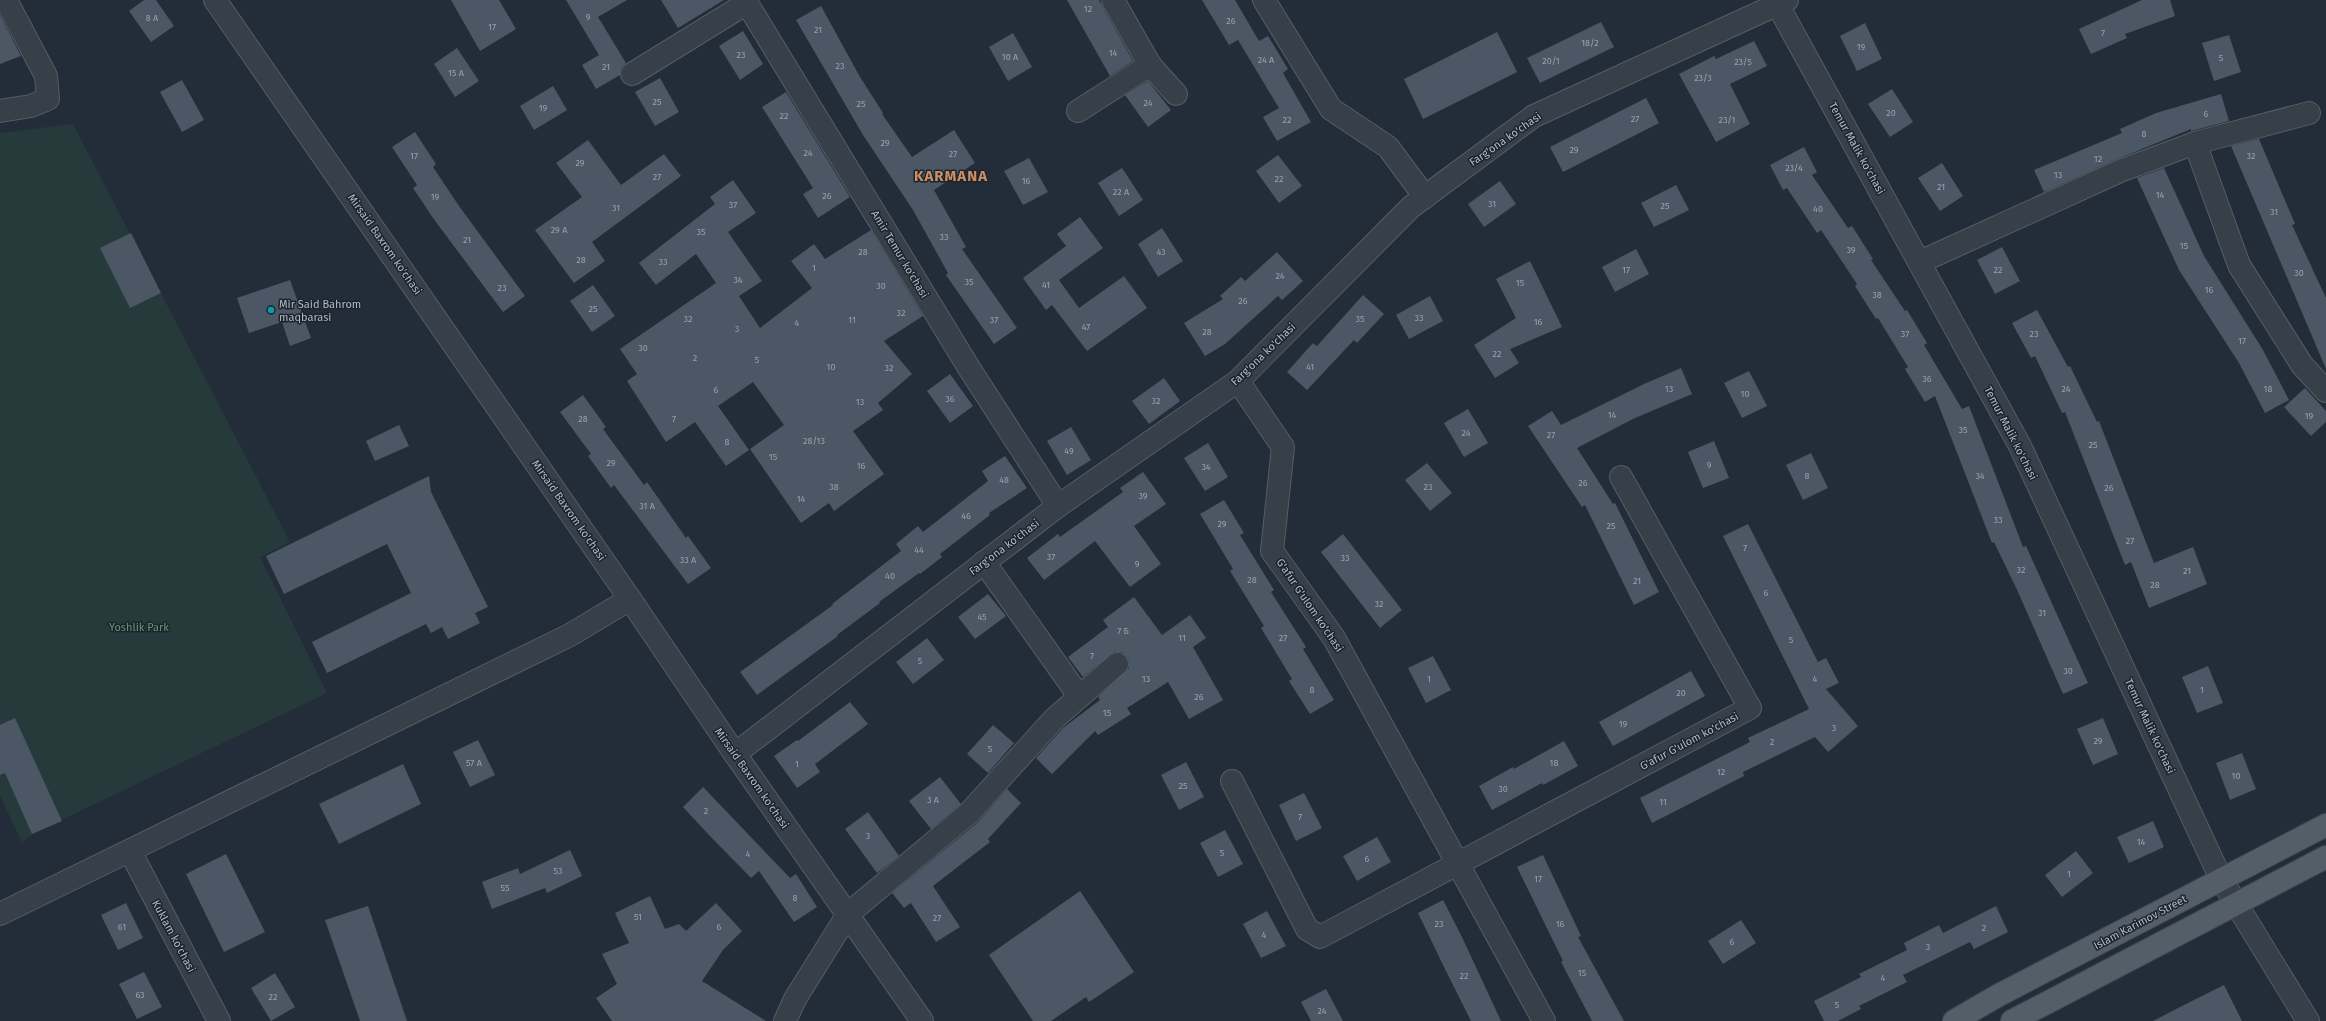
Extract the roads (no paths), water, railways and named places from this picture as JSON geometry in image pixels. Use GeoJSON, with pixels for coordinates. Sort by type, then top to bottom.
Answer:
{"type":"FeatureCollection","features":[{"type":"Feature","properties":{"kind":"main road","name":"Islam Karimov Street"},"geometry":{"type":"LineString","coordinates":[[1954,1021],[1999,995],[2326,825]]}},
{"type":"Feature","properties":{"kind":"main road"},"geometry":{"type":"LineString","coordinates":[[2012,1021],[2326,857]]}},
{"type":"Feature","properties":{"kind":"street"},"geometry":{"type":"LineString","coordinates":[[0,111],[31,106],[48,99],[46,76],[6,0]]}},
{"type":"Feature","properties":{"kind":"street","name":"Mirsaid Baxrom ko'chasi"},"geometry":{"type":"LineString","coordinates":[[215,0],[630,599],[735,754],[922,1021]]}},
{"type":"Feature","properties":{"kind":"street"},"geometry":{"type":"LineString","coordinates":[[1113,0],[1150,65],[1176,94]]}},
{"type":"Feature","properties":{"kind":"street"},"geometry":{"type":"LineString","coordinates":[[1264,0],[1331,109],[1388,147],[1425,197]]}},
{"type":"Feature","properties":{"kind":"street"},"geometry":{"type":"LineString","coordinates":[[632,74],[746,1]]}},
{"type":"Feature","properties":{"kind":"street","name":"Amir Temur ko'chasi"},"geometry":{"type":"LineString","coordinates":[[746,1],[969,368],[1058,506]]}},
{"type":"Feature","properties":{"kind":"street","name":"Farg'ona ko'chasi"},"geometry":{"type":"LineString","coordinates":[[735,754],[1058,506],[1238,381],[1411,207],[1534,116],[1780,1]]}},
{"type":"Feature","properties":{"kind":"street","name":"Temur Malik ko'chasi"},"geometry":{"type":"LineString","coordinates":[[1780,1],[2020,446],[2221,879],[2308,1021]]}},
{"type":"Feature","properties":{"kind":"street"},"geometry":{"type":"LineString","coordinates":[[1078,111],[1150,65]]}},
{"type":"Feature","properties":{"kind":"street"},"geometry":{"type":"LineString","coordinates":[[1920,262],[2120,171],[2195,143],[2309,113]]}},
{"type":"Feature","properties":{"kind":"street"},"geometry":{"type":"LineString","coordinates":[[2195,143],[2239,265],[2302,365],[2326,391]]}},
{"type":"Feature","properties":{"kind":"street","name":"G'afur G'ulom ko'chasi"},"geometry":{"type":"LineString","coordinates":[[1238,381],[1283,447],[1272,550],[1334,638],[1544,1021]]}},
{"type":"Feature","properties":{"kind":"street","name":"G'afur G'ulom ko'chasi"},"geometry":{"type":"LineString","coordinates":[[1232,781],[1307,929],[1320,937],[1750,708],[1621,477]]}},
{"type":"Feature","properties":{"kind":"street"},"geometry":{"type":"LineString","coordinates":[[984,562],[1079,696]]}},
{"type":"Feature","properties":{"kind":"street"},"geometry":{"type":"LineString","coordinates":[[0,914],[570,635],[630,599]]}},
{"type":"Feature","properties":{"kind":"street"},"geometry":{"type":"LineString","coordinates":[[785,1021],[795,999],[848,914],[969,813],[1054,719],[1117,664]]}},
{"type":"Feature","properties":{"kind":"street","name":"Kuklam ko'chasi"},"geometry":{"type":"LineString","coordinates":[[130,851],[219,1021]]}},
{"type":"Feature","properties":{"kind":"place","name":"Mir Said Bahrom maqbarasi"},"geometry":{"type":"Point","coordinates":[271,310]}},
{"type":"Feature","properties":{"kind":"district","name":"KARMANA"},"geometry":{"type":"Point","coordinates":[951,176]}},
{"type":"Feature","properties":{"kind":"park label","name":"Yoshlik Park"},"geometry":{"type":"Point","coordinates":[139,627]}}]}
